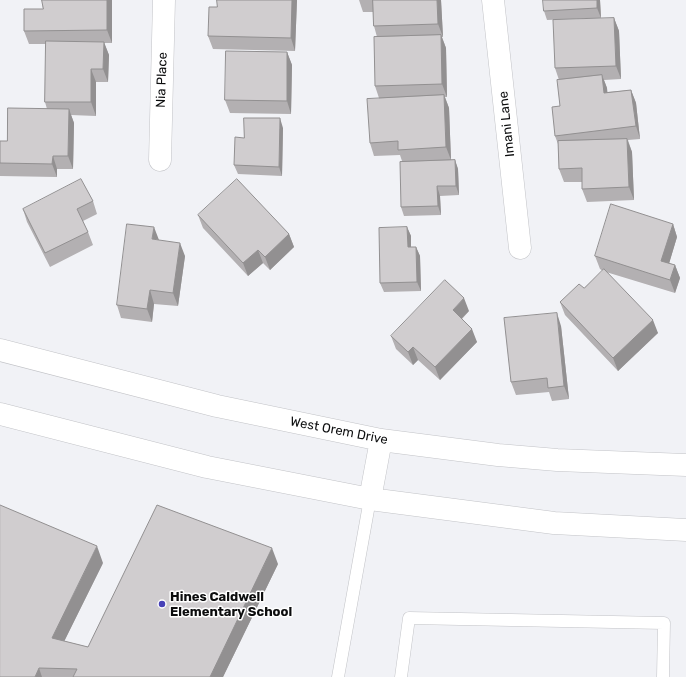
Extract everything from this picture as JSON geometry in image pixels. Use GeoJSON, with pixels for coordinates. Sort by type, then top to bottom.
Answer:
{"type":"FeatureCollection","features":[{"type":"Feature","properties":{"kind":"main road","name":"Nia Place"},"geometry":{"type":"LineString","coordinates":[[160,160],[164,0]]}},
{"type":"Feature","properties":{"kind":"main road","name":"Imani Lane"},"geometry":{"type":"LineString","coordinates":[[493,0],[520,248]]}},
{"type":"Feature","properties":{"kind":"main road","name":"West Orem Drive"},"geometry":{"type":"LineString","coordinates":[[0,350],[217,406],[381,440],[498,455],[557,460],[686,465]]}},
{"type":"Feature","properties":{"kind":"main road"},"geometry":{"type":"LineString","coordinates":[[0,414],[207,467],[370,499],[554,524],[686,530]]}},
{"type":"Feature","properties":{"kind":"main road"},"geometry":{"type":"LineString","coordinates":[[370,499],[381,440]]}},
{"type":"Feature","properties":{"kind":"lane"},"geometry":{"type":"LineString","coordinates":[[338,677],[370,499]]}},
{"type":"Feature","properties":{"kind":"lane"},"geometry":{"type":"LineString","coordinates":[[401,677],[409,618],[664,624],[663,677]]}},
{"type":"Feature","properties":{"kind":"building"},"geometry":{"type":"Polygon","coordinates":[[[42,0],[107,0],[107,30],[24,31],[24,9],[43,9],[42,0]]]}},
{"type":"Feature","properties":{"kind":"building"},"geometry":{"type":"Polygon","coordinates":[[[217,0],[292,0],[291,38],[208,36],[209,7],[217,7],[217,0]]]}},
{"type":"Feature","properties":{"kind":"building"},"geometry":{"type":"Polygon","coordinates":[[[373,0],[437,0],[438,24],[374,26],[373,0]]]}},
{"type":"Feature","properties":{"kind":"building"},"geometry":{"type":"Polygon","coordinates":[[[543,0],[597,0],[597,8],[544,11],[543,0]]]}},
{"type":"Feature","properties":{"kind":"building"},"geometry":{"type":"Polygon","coordinates":[[[614,18],[616,66],[555,68],[553,20],[614,18]]]}},
{"type":"Feature","properties":{"kind":"building"},"geometry":{"type":"Polygon","coordinates":[[[441,35],[442,84],[375,86],[374,37],[441,35]]]}},
{"type":"Feature","properties":{"kind":"building"},"geometry":{"type":"Polygon","coordinates":[[[46,41],[104,42],[103,69],[91,69],[91,102],[45,102],[46,41]]]}},
{"type":"Feature","properties":{"kind":"building"},"geometry":{"type":"Polygon","coordinates":[[[226,51],[287,52],[287,101],[225,100],[226,51]]]}},
{"type":"Feature","properties":{"kind":"building"},"geometry":{"type":"Polygon","coordinates":[[[602,75],[604,93],[631,90],[636,126],[555,136],[552,107],[560,106],[557,80],[602,75]]]}},
{"type":"Feature","properties":{"kind":"building"},"geometry":{"type":"Polygon","coordinates":[[[444,95],[446,147],[398,150],[398,141],[370,143],[367,99],[444,95]]]}},
{"type":"Feature","properties":{"kind":"building"},"geometry":{"type":"Polygon","coordinates":[[[8,108],[69,109],[68,156],[53,156],[52,164],[0,163],[0,141],[7,141],[8,108]]]}},
{"type":"Feature","properties":{"kind":"building"},"geometry":{"type":"Polygon","coordinates":[[[244,118],[280,118],[279,167],[234,165],[235,137],[244,138],[244,118]]]}},
{"type":"Feature","properties":{"kind":"building"},"geometry":{"type":"Polygon","coordinates":[[[627,139],[629,187],[582,189],[582,168],[559,169],[558,141],[627,139]]]}},
{"type":"Feature","properties":{"kind":"building"},"geometry":{"type":"Polygon","coordinates":[[[455,160],[456,186],[437,186],[438,206],[401,207],[400,162],[455,160]]]}},
{"type":"Feature","properties":{"kind":"building"},"geometry":{"type":"Polygon","coordinates":[[[81,179],[93,201],[77,209],[88,232],[45,253],[23,209],[81,179]]]}},
{"type":"Feature","properties":{"kind":"building"},"geometry":{"type":"Polygon","coordinates":[[[237,179],[289,234],[265,257],[258,250],[243,263],[198,215],[237,179]]]}},
{"type":"Feature","properties":{"kind":"building"},"geometry":{"type":"Polygon","coordinates":[[[611,204],[673,224],[661,261],[675,265],[670,280],[595,256],[611,204]]]}},
{"type":"Feature","properties":{"kind":"building"},"geometry":{"type":"Polygon","coordinates":[[[127,224],[154,227],[152,239],[180,243],[173,293],[150,290],[147,309],[117,305],[127,224]]]}},
{"type":"Feature","properties":{"kind":"building"},"geometry":{"type":"Polygon","coordinates":[[[407,227],[408,247],[416,247],[417,282],[380,283],[379,228],[407,227]]]}},
{"type":"Feature","properties":{"kind":"building"},"geometry":{"type":"Polygon","coordinates":[[[604,269],[653,320],[613,358],[560,302],[579,284],[584,288],[604,269]]]}},
{"type":"Feature","properties":{"kind":"building"},"geometry":{"type":"Polygon","coordinates":[[[445,280],[464,298],[453,310],[472,329],[435,367],[413,347],[408,352],[391,336],[445,280]]]}},
{"type":"Feature","properties":{"kind":"building"},"geometry":{"type":"Polygon","coordinates":[[[557,313],[564,386],[548,388],[547,378],[511,382],[504,318],[557,313]]]}},
{"type":"Feature","properties":{"kind":"building"},"geometry":{"type":"Polygon","coordinates":[[[0,505],[97,546],[52,638],[88,647],[157,505],[272,548],[210,677],[73,677],[77,669],[39,668],[35,677],[0,677],[0,505]]]}},
{"type":"Feature","properties":{"kind":"place","name":"Hines Caldwell Elementary School"},"geometry":{"type":"Point","coordinates":[162,604]}}]}
